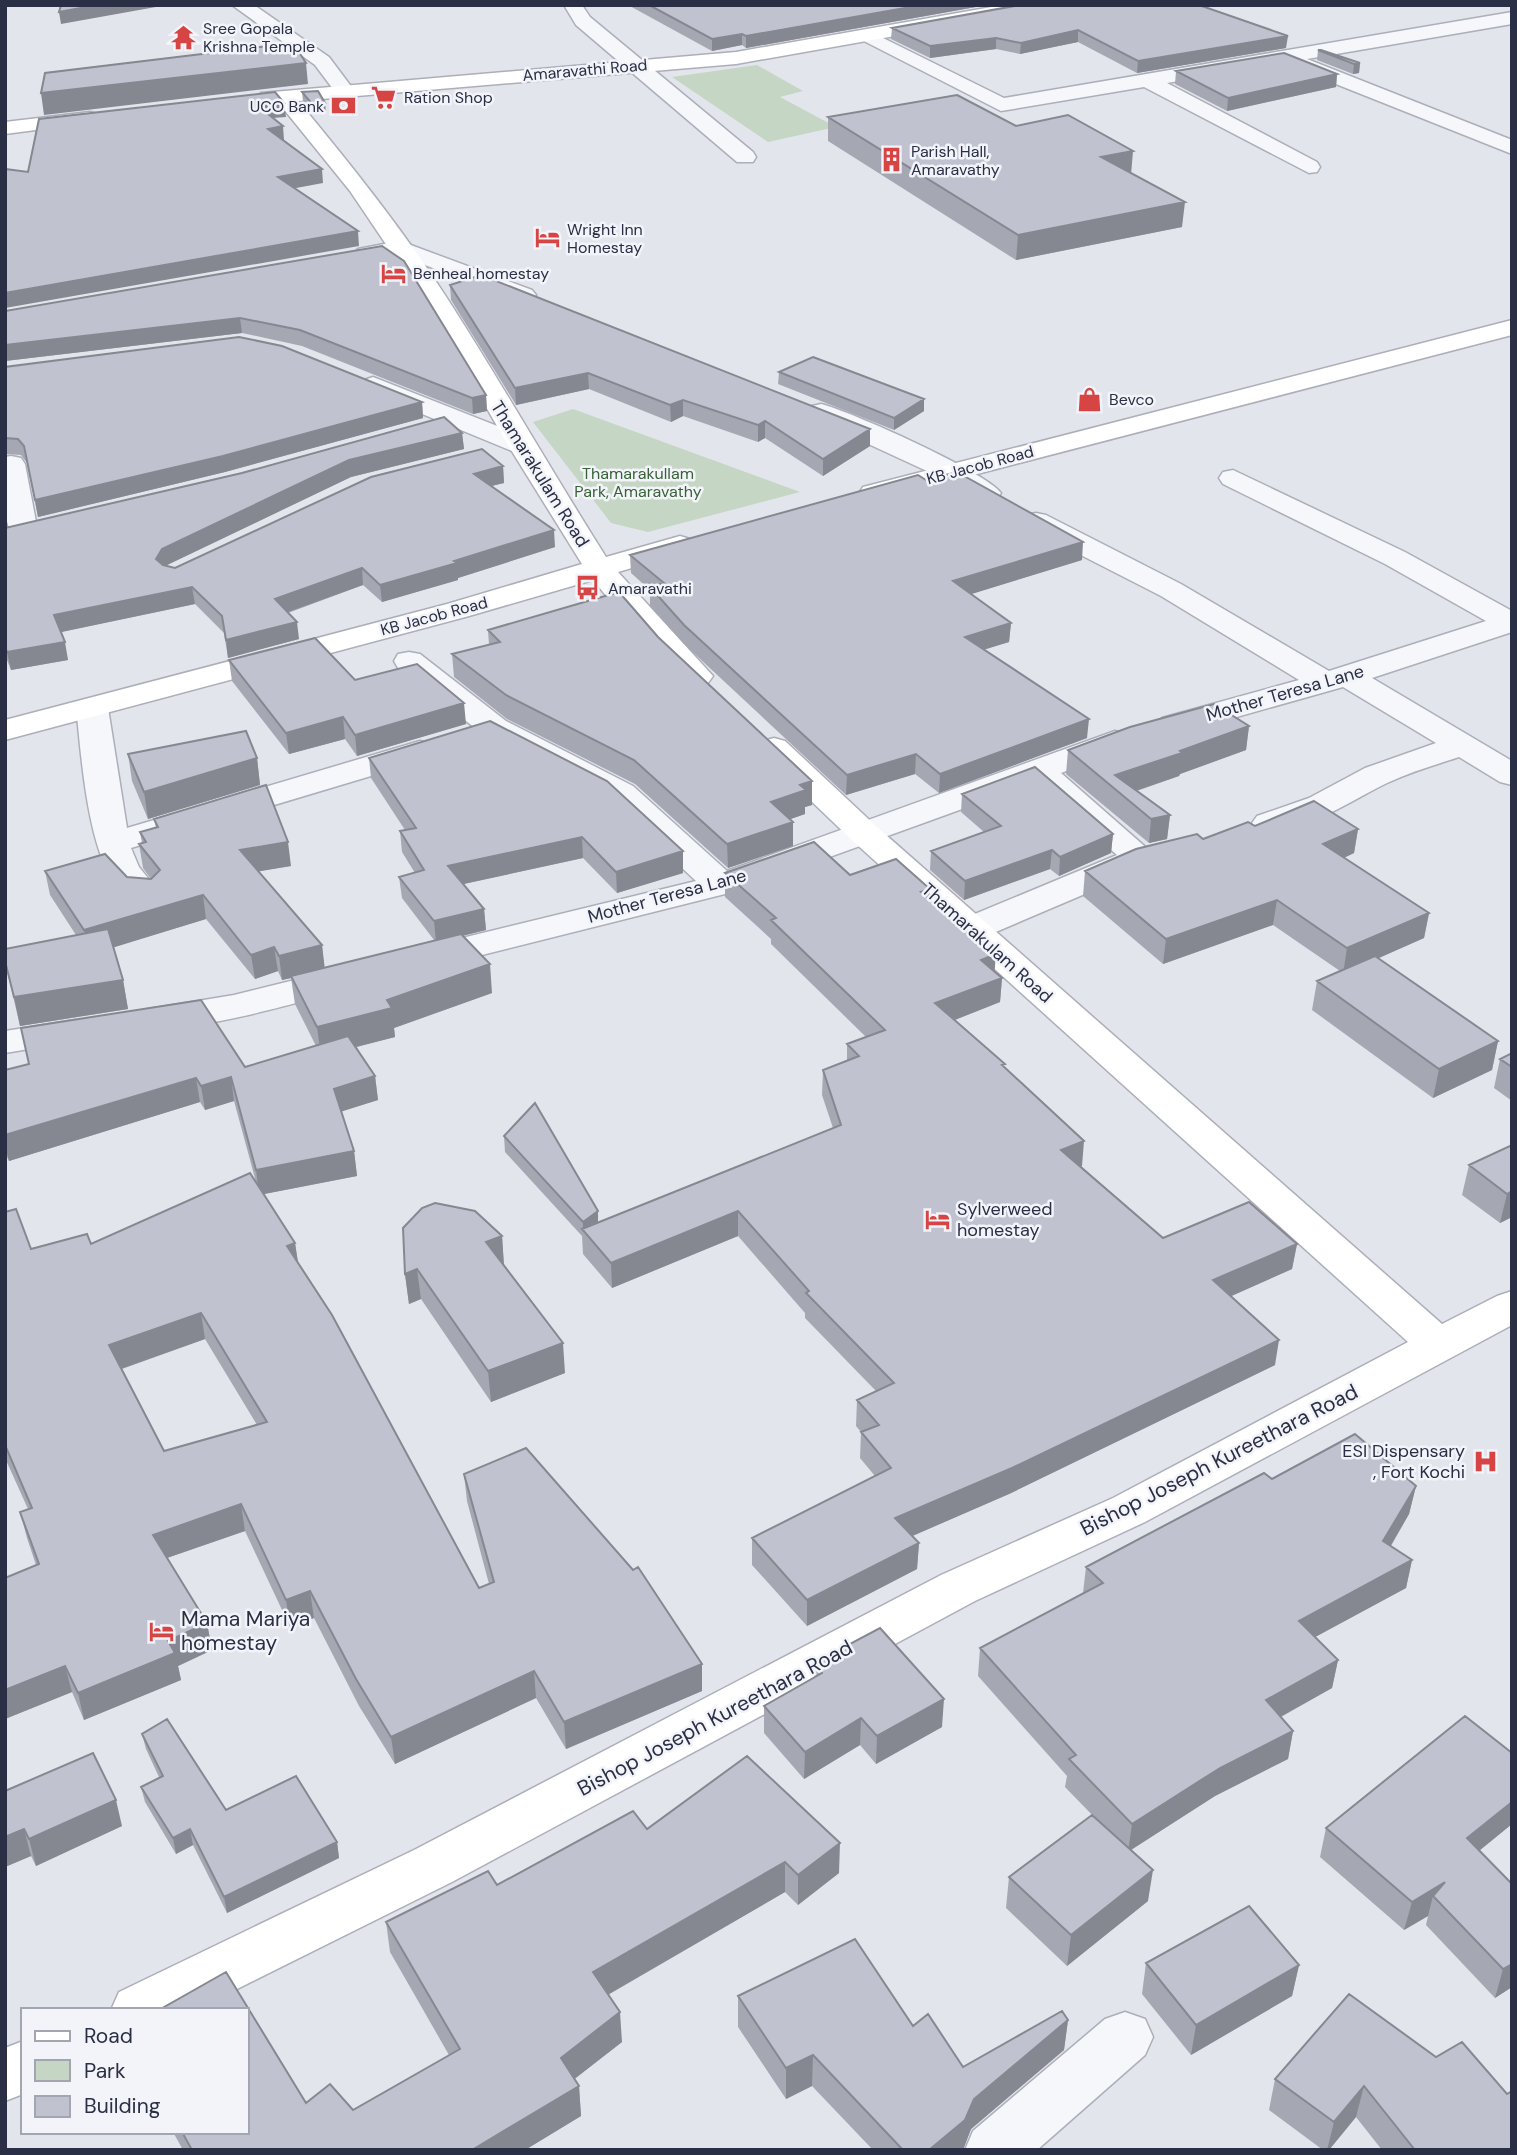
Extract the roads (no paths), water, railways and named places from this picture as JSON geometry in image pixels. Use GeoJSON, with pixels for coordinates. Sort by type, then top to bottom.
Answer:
{"type":"FeatureCollection","features":[{"type":"Feature","properties":{"kind":"street"},"geometry":{"type":"LineString","coordinates":[[242,5],[322,61],[344,89]]}},
{"type":"Feature","properties":{"kind":"street"},"geometry":{"type":"LineString","coordinates":[[573,5],[583,21],[745,157]]}},
{"type":"Feature","properties":{"kind":"street","name":"Amaravathi Road"},"geometry":{"type":"LineString","coordinates":[[241,100],[344,89],[736,58],[1036,5]]}},
{"type":"Feature","properties":{"kind":"street"},"geometry":{"type":"LineString","coordinates":[[866,37],[1001,105],[1512,18]]}},
{"type":"Feature","properties":{"kind":"street"},"geometry":{"type":"LineString","coordinates":[[1285,57],[1512,148]]}},
{"type":"Feature","properties":{"kind":"street"},"geometry":{"type":"LineString","coordinates":[[1147,80],[1309,167]]}},
{"type":"Feature","properties":{"kind":"street","name":"Thamarakulam Road"},"geometry":{"type":"LineString","coordinates":[[283,95],[358,187],[441,308],[521,444],[600,570],[671,652],[720,698]]}},
{"type":"Feature","properties":{"kind":"street"},"geometry":{"type":"LineString","coordinates":[[5,128],[116,115]]}},
{"type":"Feature","properties":{"kind":"street"},"geometry":{"type":"LineString","coordinates":[[345,258],[400,248],[542,301]]}},
{"type":"Feature","properties":{"kind":"street","name":"KB Jacob Road"},"geometry":{"type":"LineString","coordinates":[[844,501],[1512,327]]}},
{"type":"Feature","properties":{"kind":"street"},"geometry":{"type":"LineString","coordinates":[[356,378],[521,444]]}},
{"type":"Feature","properties":{"kind":"street"},"geometry":{"type":"LineString","coordinates":[[797,402],[861,428],[952,472],[1008,506],[1171,590],[1512,775]]}},
{"type":"Feature","properties":{"kind":"street"},"geometry":{"type":"LineString","coordinates":[[421,430],[457,419]]}},
{"type":"Feature","properties":{"kind":"street"},"geometry":{"type":"LineString","coordinates":[[481,455],[521,444]]}},
{"type":"Feature","properties":{"kind":"street"},"geometry":{"type":"LineString","coordinates":[[10,464],[26,531]]}},
{"type":"Feature","properties":{"kind":"street"},"geometry":{"type":"LineString","coordinates":[[1233,478],[1395,558],[1511,622]]}},
{"type":"Feature","properties":{"kind":"street","name":"KB Jacob Road"},"geometry":{"type":"LineString","coordinates":[[5,730],[600,570],[712,536]]}},
{"type":"Feature","properties":{"kind":"street","name":"Mother Teresa Lane"},"geometry":{"type":"LineString","coordinates":[[5,1042],[234,1006],[721,885],[866,835],[1116,741],[1336,679],[1511,622]]}},
{"type":"Feature","properties":{"kind":"street"},"geometry":{"type":"LineString","coordinates":[[408,661],[495,728],[621,793],[721,885]]}},
{"type":"Feature","properties":{"kind":"street"},"geometry":{"type":"LineString","coordinates":[[92,708],[112,843],[123,869],[143,894]]}},
{"type":"Feature","properties":{"kind":"street","name":"Thamarakulam Road"},"geometry":{"type":"LineString","coordinates":[[749,725],[866,835],[1439,1346]]}},
{"type":"Feature","properties":{"kind":"street"},"geometry":{"type":"LineString","coordinates":[[112,843],[495,728]]}},
{"type":"Feature","properties":{"kind":"street"},"geometry":{"type":"LineString","coordinates":[[1244,832],[1321,804],[1377,775],[1461,745]]}},
{"type":"Feature","properties":{"kind":"street"},"geometry":{"type":"LineString","coordinates":[[971,929],[1121,863],[1154,855],[1038,771]]}},
{"type":"Feature","properties":{"kind":"street","name":"Bishop Joseph Kureethara Road"},"geometry":{"type":"LineString","coordinates":[[143,2008],[433,1867],[958,1588],[1129,1510],[1512,1306]]}},
{"type":"Feature","properties":{"kind":"street"},"geometry":{"type":"LineString","coordinates":[[994,2150],[1125,2037]]}},
{"type":"Feature","properties":{"kind":"street"},"geometry":{"type":"LineString","coordinates":[[5,2075],[21,2068]]}},
{"type":"Feature","properties":{"kind":"place","name":"Sree Gopala Krishna Temple"},"geometry":{"type":"Point","coordinates":[183,37]}},
{"type":"Feature","properties":{"kind":"place","name":"Ration Shop"},"geometry":{"type":"Point","coordinates":[384,97]}},
{"type":"Feature","properties":{"kind":"place","name":"UCO Bank"},"geometry":{"type":"Point","coordinates":[344,106]}},
{"type":"Feature","properties":{"kind":"place","name":"Parish Hall, Amaravathy"},"geometry":{"type":"Point","coordinates":[891,160]}},
{"type":"Feature","properties":{"kind":"place","name":"Wright Inn Homestay"},"geometry":{"type":"Point","coordinates":[547,238]}},
{"type":"Feature","properties":{"kind":"place","name":"Benheal homestay"},"geometry":{"type":"Point","coordinates":[393,273]}},
{"type":"Feature","properties":{"kind":"place","name":"Bevco"},"geometry":{"type":"Point","coordinates":[1089,399]}},
{"type":"Feature","properties":{"kind":"place","name":"Amaravathi"},"geometry":{"type":"Point","coordinates":[588,588]}},
{"type":"Feature","properties":{"kind":"place","name":"Sylverweed homestay"},"geometry":{"type":"Point","coordinates":[937,1219]}},
{"type":"Feature","properties":{"kind":"place","name":"ESI Dispensary , Fort Kochi"},"geometry":{"type":"Point","coordinates":[1485,1461]}},
{"type":"Feature","properties":{"kind":"place","name":"Mama Mariya homestay"},"geometry":{"type":"Point","coordinates":[161,1631]}},
{"type":"Feature","properties":{"kind":"park label","name":"Thamarakullam Park, Amaravathy"},"geometry":{"type":"Point","coordinates":[638,482]}}]}
